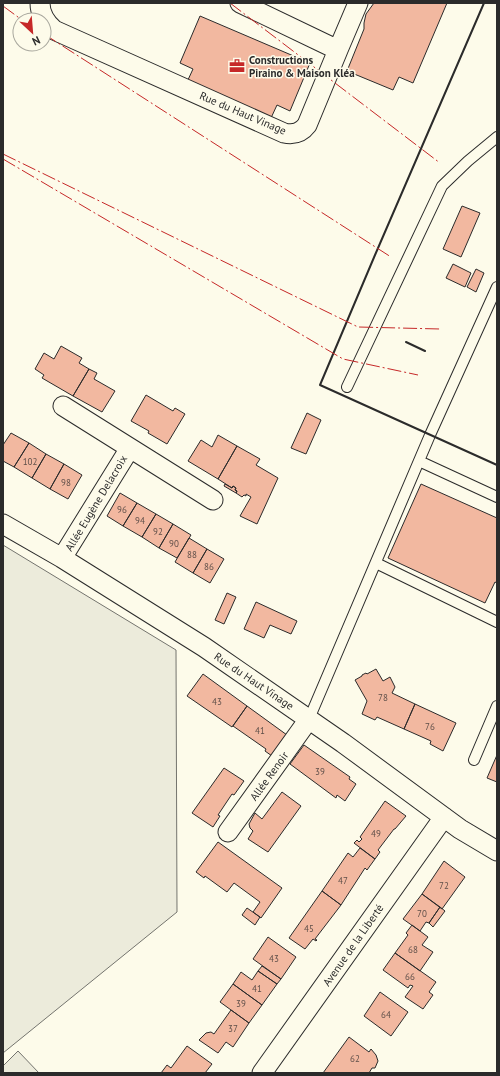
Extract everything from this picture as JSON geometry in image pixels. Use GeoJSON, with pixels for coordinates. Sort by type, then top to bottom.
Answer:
{"type":"FeatureCollection","features":[{"type":"Feature","properties":{"kind":"street","name":"Rue du Haut Vinage"},"geometry":{"type":"LineString","coordinates":[[40,3],[40,8],[44,18],[54,30],[284,133],[291,134],[303,130],[307,125],[358,3]]}},
{"type":"Feature","properties":{"kind":"street"},"geometry":{"type":"LineString","coordinates":[[240,3],[338,50]]}},
{"type":"Feature","properties":{"kind":"street","name":"Allée Eugène Delacroix"},"geometry":{"type":"LineString","coordinates":[[63,406],[213,500]]}},
{"type":"Feature","properties":{"kind":"street","name":"Allée Eugène Delacroix"},"geometry":{"type":"LineString","coordinates":[[62,558],[130,448]]}},
{"type":"Feature","properties":{"kind":"street","name":"Rue du Haut Vinage"},"geometry":{"type":"LineString","coordinates":[[3,524],[62,558],[192,639],[309,719],[444,817],[496,848]]}},
{"type":"Feature","properties":{"kind":"street","name":"Allée Renoir"},"geometry":{"type":"LineString","coordinates":[[228,832],[309,719]]}},
{"type":"Feature","properties":{"kind":"street","name":"Avenue de la Liberté"},"geometry":{"type":"LineString","coordinates":[[262,1073],[444,817]]}},
{"type":"Feature","properties":{"kind":"lane"},"geometry":{"type":"LineString","coordinates":[[347,387],[442,186],[468,161],[497,137]]}},
{"type":"Feature","properties":{"kind":"lane"},"geometry":{"type":"LineString","coordinates":[[309,719],[419,461],[497,286]]}},
{"type":"Feature","properties":{"kind":"lane"},"geometry":{"type":"LineString","coordinates":[[419,461],[497,497]]}},
{"type":"Feature","properties":{"kind":"lane"},"geometry":{"type":"LineString","coordinates":[[376,563],[497,621]]}},
{"type":"Feature","properties":{"kind":"lane"},"geometry":{"type":"LineString","coordinates":[[474,760],[497,706]]}},
{"type":"Feature","properties":{"kind":"shaded area"},"geometry":{"type":"Polygon","coordinates":[[[3,545],[176,650],[177,912],[3,1053],[3,545]]]}},
{"type":"Feature","properties":{"kind":"shaded area"},"geometry":{"type":"Polygon","coordinates":[[[18,1051],[39,1073],[3,1073],[3,1066],[18,1051]]]}},
{"type":"Feature","properties":{"kind":"building"},"geometry":{"type":"Polygon","coordinates":[[[374,3],[447,3],[413,83],[399,77],[393,90],[347,71],[364,29],[366,14],[374,3]]]}},
{"type":"Feature","properties":{"kind":"building"},"geometry":{"type":"Polygon","coordinates":[[[200,16],[310,63],[290,111],[277,105],[271,118],[187,82],[193,69],[180,63],[200,16]]]}},
{"type":"Feature","properties":{"kind":"building"},"geometry":{"type":"Polygon","coordinates":[[[462,206],[480,213],[461,257],[443,249],[462,206]]]}},
{"type":"Feature","properties":{"kind":"building"},"geometry":{"type":"Polygon","coordinates":[[[453,264],[471,273],[465,287],[446,278],[453,264]]]}},
{"type":"Feature","properties":{"kind":"building"},"geometry":{"type":"Polygon","coordinates":[[[476,269],[484,273],[476,292],[467,287],[476,269]]]}},
{"type":"Feature","properties":{"kind":"building"},"geometry":{"type":"Polygon","coordinates":[[[61,346],[82,358],[79,363],[89,369],[73,396],[42,378],[44,375],[35,369],[44,353],[54,359],[61,346]]]}},
{"type":"Feature","properties":{"kind":"building"},"geometry":{"type":"Polygon","coordinates":[[[89,369],[97,373],[94,379],[115,391],[102,412],[73,396],[89,369]]]}},
{"type":"Feature","properties":{"kind":"building"},"geometry":{"type":"Polygon","coordinates":[[[146,395],[173,411],[175,408],[185,414],[167,444],[148,433],[149,431],[131,421],[146,395]]]}},
{"type":"Feature","properties":{"kind":"building"},"geometry":{"type":"Polygon","coordinates":[[[307,413],[321,420],[306,454],[291,448],[307,413]]]}},
{"type":"Feature","properties":{"kind":"building"},"geometry":{"type":"Polygon","coordinates":[[[11,433],[29,443],[14,467],[3,461],[3,445],[11,433]]]}},
{"type":"Feature","properties":{"kind":"building"},"geometry":{"type":"Polygon","coordinates":[[[218,435],[237,446],[218,479],[188,461],[201,440],[212,447],[218,435]]]}},
{"type":"Feature","properties":{"kind":"building"},"geometry":{"type":"Polygon","coordinates":[[[29,443],[46,454],[32,478],[14,467],[29,443]]]}},
{"type":"Feature","properties":{"kind":"building"},"geometry":{"type":"Polygon","coordinates":[[[237,446],[260,459],[256,465],[278,478],[257,524],[240,516],[251,497],[246,494],[246,496],[244,495],[242,497],[236,493],[236,488],[233,486],[232,488],[218,479],[237,446]]]}},
{"type":"Feature","properties":{"kind":"building"},"geometry":{"type":"Polygon","coordinates":[[[46,454],[64,464],[50,489],[32,478],[46,454]]]}},
{"type":"Feature","properties":{"kind":"building"},"geometry":{"type":"Polygon","coordinates":[[[64,464],[82,475],[68,499],[50,489],[64,464]]]}},
{"type":"Feature","properties":{"kind":"building"},"geometry":{"type":"Polygon","coordinates":[[[225,484],[232,488],[233,486],[236,488],[236,493],[224,486],[225,484]]]}},
{"type":"Feature","properties":{"kind":"building"},"geometry":{"type":"Polygon","coordinates":[[[421,484],[497,518],[497,583],[495,582],[485,603],[388,558],[421,484]]]}},
{"type":"Feature","properties":{"kind":"building"},"geometry":{"type":"Polygon","coordinates":[[[120,493],[137,503],[123,526],[107,516],[120,493]]]}},
{"type":"Feature","properties":{"kind":"building"},"geometry":{"type":"Polygon","coordinates":[[[137,503],[156,514],[142,537],[123,526],[137,503]]]}},
{"type":"Feature","properties":{"kind":"building"},"geometry":{"type":"Polygon","coordinates":[[[156,514],[173,524],[159,548],[142,537],[156,514]]]}},
{"type":"Feature","properties":{"kind":"building"},"geometry":{"type":"Polygon","coordinates":[[[173,524],[191,535],[177,558],[159,548],[173,524]]]}},
{"type":"Feature","properties":{"kind":"building"},"geometry":{"type":"Polygon","coordinates":[[[189,538],[207,549],[193,573],[175,562],[189,538]]]}},
{"type":"Feature","properties":{"kind":"building"},"geometry":{"type":"Polygon","coordinates":[[[207,549],[224,559],[210,583],[193,573],[207,549]]]}},
{"type":"Feature","properties":{"kind":"building"},"geometry":{"type":"Polygon","coordinates":[[[227,593],[236,597],[224,624],[215,620],[227,593]]]}},
{"type":"Feature","properties":{"kind":"building"},"geometry":{"type":"Polygon","coordinates":[[[256,602],[297,621],[291,634],[270,625],[264,638],[244,629],[256,602]]]}},
{"type":"Feature","properties":{"kind":"building"},"geometry":{"type":"Polygon","coordinates":[[[376,669],[383,681],[390,677],[395,687],[392,693],[415,704],[404,729],[377,717],[375,720],[362,714],[367,701],[355,680],[376,669]]]}},
{"type":"Feature","properties":{"kind":"building"},"geometry":{"type":"Polygon","coordinates":[[[203,674],[247,706],[232,727],[187,696],[203,674]]]}},
{"type":"Feature","properties":{"kind":"building"},"geometry":{"type":"Polygon","coordinates":[[[415,704],[456,723],[443,751],[430,744],[431,741],[404,729],[415,704]]]}},
{"type":"Feature","properties":{"kind":"building"},"geometry":{"type":"Polygon","coordinates":[[[247,706],[287,735],[272,756],[265,751],[266,749],[233,726],[247,706]]]}},
{"type":"Feature","properties":{"kind":"building"},"geometry":{"type":"Polygon","coordinates":[[[304,745],[350,777],[349,779],[356,784],[345,801],[337,795],[336,798],[290,764],[304,745]]]}},
{"type":"Feature","properties":{"kind":"building"},"geometry":{"type":"Polygon","coordinates":[[[497,755],[497,782],[487,778],[497,755]]]}},
{"type":"Feature","properties":{"kind":"building"},"geometry":{"type":"Polygon","coordinates":[[[224,768],[244,781],[234,795],[232,794],[218,815],[220,816],[213,827],[192,813],[224,768]]]}},
{"type":"Feature","properties":{"kind":"building"},"geometry":{"type":"Polygon","coordinates":[[[282,792],[301,806],[268,852],[248,839],[253,831],[249,824],[255,813],[262,819],[282,792]]]}},
{"type":"Feature","properties":{"kind":"building"},"geometry":{"type":"Polygon","coordinates":[[[385,801],[406,816],[378,850],[380,852],[375,859],[354,843],[357,840],[359,842],[362,839],[360,837],[385,801]]]}},
{"type":"Feature","properties":{"kind":"building"},"geometry":{"type":"Polygon","coordinates":[[[218,842],[282,888],[261,918],[253,912],[260,902],[234,883],[227,892],[205,876],[204,878],[196,872],[218,842]]]}},
{"type":"Feature","properties":{"kind":"building"},"geometry":{"type":"Polygon","coordinates":[[[360,848],[375,859],[367,870],[365,868],[341,905],[322,891],[348,853],[353,857],[360,848]]]}},
{"type":"Feature","properties":{"kind":"building"},"geometry":{"type":"Polygon","coordinates":[[[444,861],[465,877],[442,909],[422,894],[444,861]]]}},
{"type":"Feature","properties":{"kind":"building"},"geometry":{"type":"Polygon","coordinates":[[[322,891],[341,905],[315,939],[317,940],[316,941],[313,939],[305,949],[289,938],[322,891]]]}},
{"type":"Feature","properties":{"kind":"building"},"geometry":{"type":"Polygon","coordinates":[[[422,894],[440,907],[429,923],[426,922],[420,931],[403,919],[422,894]]]}},
{"type":"Feature","properties":{"kind":"building"},"geometry":{"type":"Polygon","coordinates":[[[440,907],[445,911],[433,927],[429,923],[440,907]]]}},
{"type":"Feature","properties":{"kind":"building"},"geometry":{"type":"Polygon","coordinates":[[[247,908],[260,917],[255,925],[242,915],[247,908]]]}},
{"type":"Feature","properties":{"kind":"building"},"geometry":{"type":"Polygon","coordinates":[[[412,925],[428,937],[422,945],[433,952],[420,971],[395,953],[408,935],[406,933],[412,925]]]}},
{"type":"Feature","properties":{"kind":"building"},"geometry":{"type":"Polygon","coordinates":[[[268,937],[296,957],[281,979],[253,959],[268,937]]]}},
{"type":"Feature","properties":{"kind":"building"},"geometry":{"type":"Polygon","coordinates":[[[395,953],[436,982],[429,992],[433,995],[423,1009],[405,997],[413,986],[410,985],[408,988],[383,970],[395,953]]]}},
{"type":"Feature","properties":{"kind":"building"},"geometry":{"type":"Polygon","coordinates":[[[262,966],[281,979],[277,984],[258,971],[262,966]]]}},
{"type":"Feature","properties":{"kind":"building"},"geometry":{"type":"Polygon","coordinates":[[[258,971],[277,984],[262,1005],[233,984],[241,972],[252,980],[258,971]]]}},
{"type":"Feature","properties":{"kind":"building"},"geometry":{"type":"Polygon","coordinates":[[[233,984],[262,1005],[249,1023],[220,1002],[233,984]]]}},
{"type":"Feature","properties":{"kind":"building"},"geometry":{"type":"Polygon","coordinates":[[[380,992],[408,1012],[391,1036],[364,1016],[380,992]]]}},
{"type":"Feature","properties":{"kind":"building"},"geometry":{"type":"Polygon","coordinates":[[[231,1010],[249,1023],[233,1047],[226,1042],[218,1053],[199,1040],[206,1033],[211,1032],[214,1034],[231,1010]]]}},
{"type":"Feature","properties":{"kind":"building"},"geometry":{"type":"Polygon","coordinates":[[[349,1037],[369,1052],[371,1049],[376,1055],[378,1061],[375,1068],[372,1068],[369,1073],[323,1073],[349,1037]]]}},
{"type":"Feature","properties":{"kind":"building"},"geometry":{"type":"Polygon","coordinates":[[[187,1046],[212,1064],[205,1073],[161,1073],[167,1065],[171,1068],[187,1046]]]}},
{"type":"Feature","properties":{"kind":"wall"},"geometry":{"type":"LineString","coordinates":[[484,3],[320,385],[497,465]]}},
{"type":"Feature","properties":{"kind":"wall"},"geometry":{"type":"LineString","coordinates":[[406,342],[425,351]]}},
{"type":"Feature","properties":{"kind":"power"},"geometry":{"type":"LineString","coordinates":[[230,3],[440,163]]}},
{"type":"Feature","properties":{"kind":"power"},"geometry":{"type":"LineString","coordinates":[[3,6],[12,13]]}},
{"type":"Feature","properties":{"kind":"power"},"geometry":{"type":"LineString","coordinates":[[52,39],[391,257]]}},
{"type":"Feature","properties":{"kind":"power"},"geometry":{"type":"LineString","coordinates":[[3,154],[358,327],[440,329]]}},
{"type":"Feature","properties":{"kind":"power"},"geometry":{"type":"LineString","coordinates":[[3,159],[343,359],[418,375]]}},
{"type":"Feature","properties":{"kind":"place","name":"Constructions Piraino & Maison Kléa"},"geometry":{"type":"Point","coordinates":[237,66]}}]}
